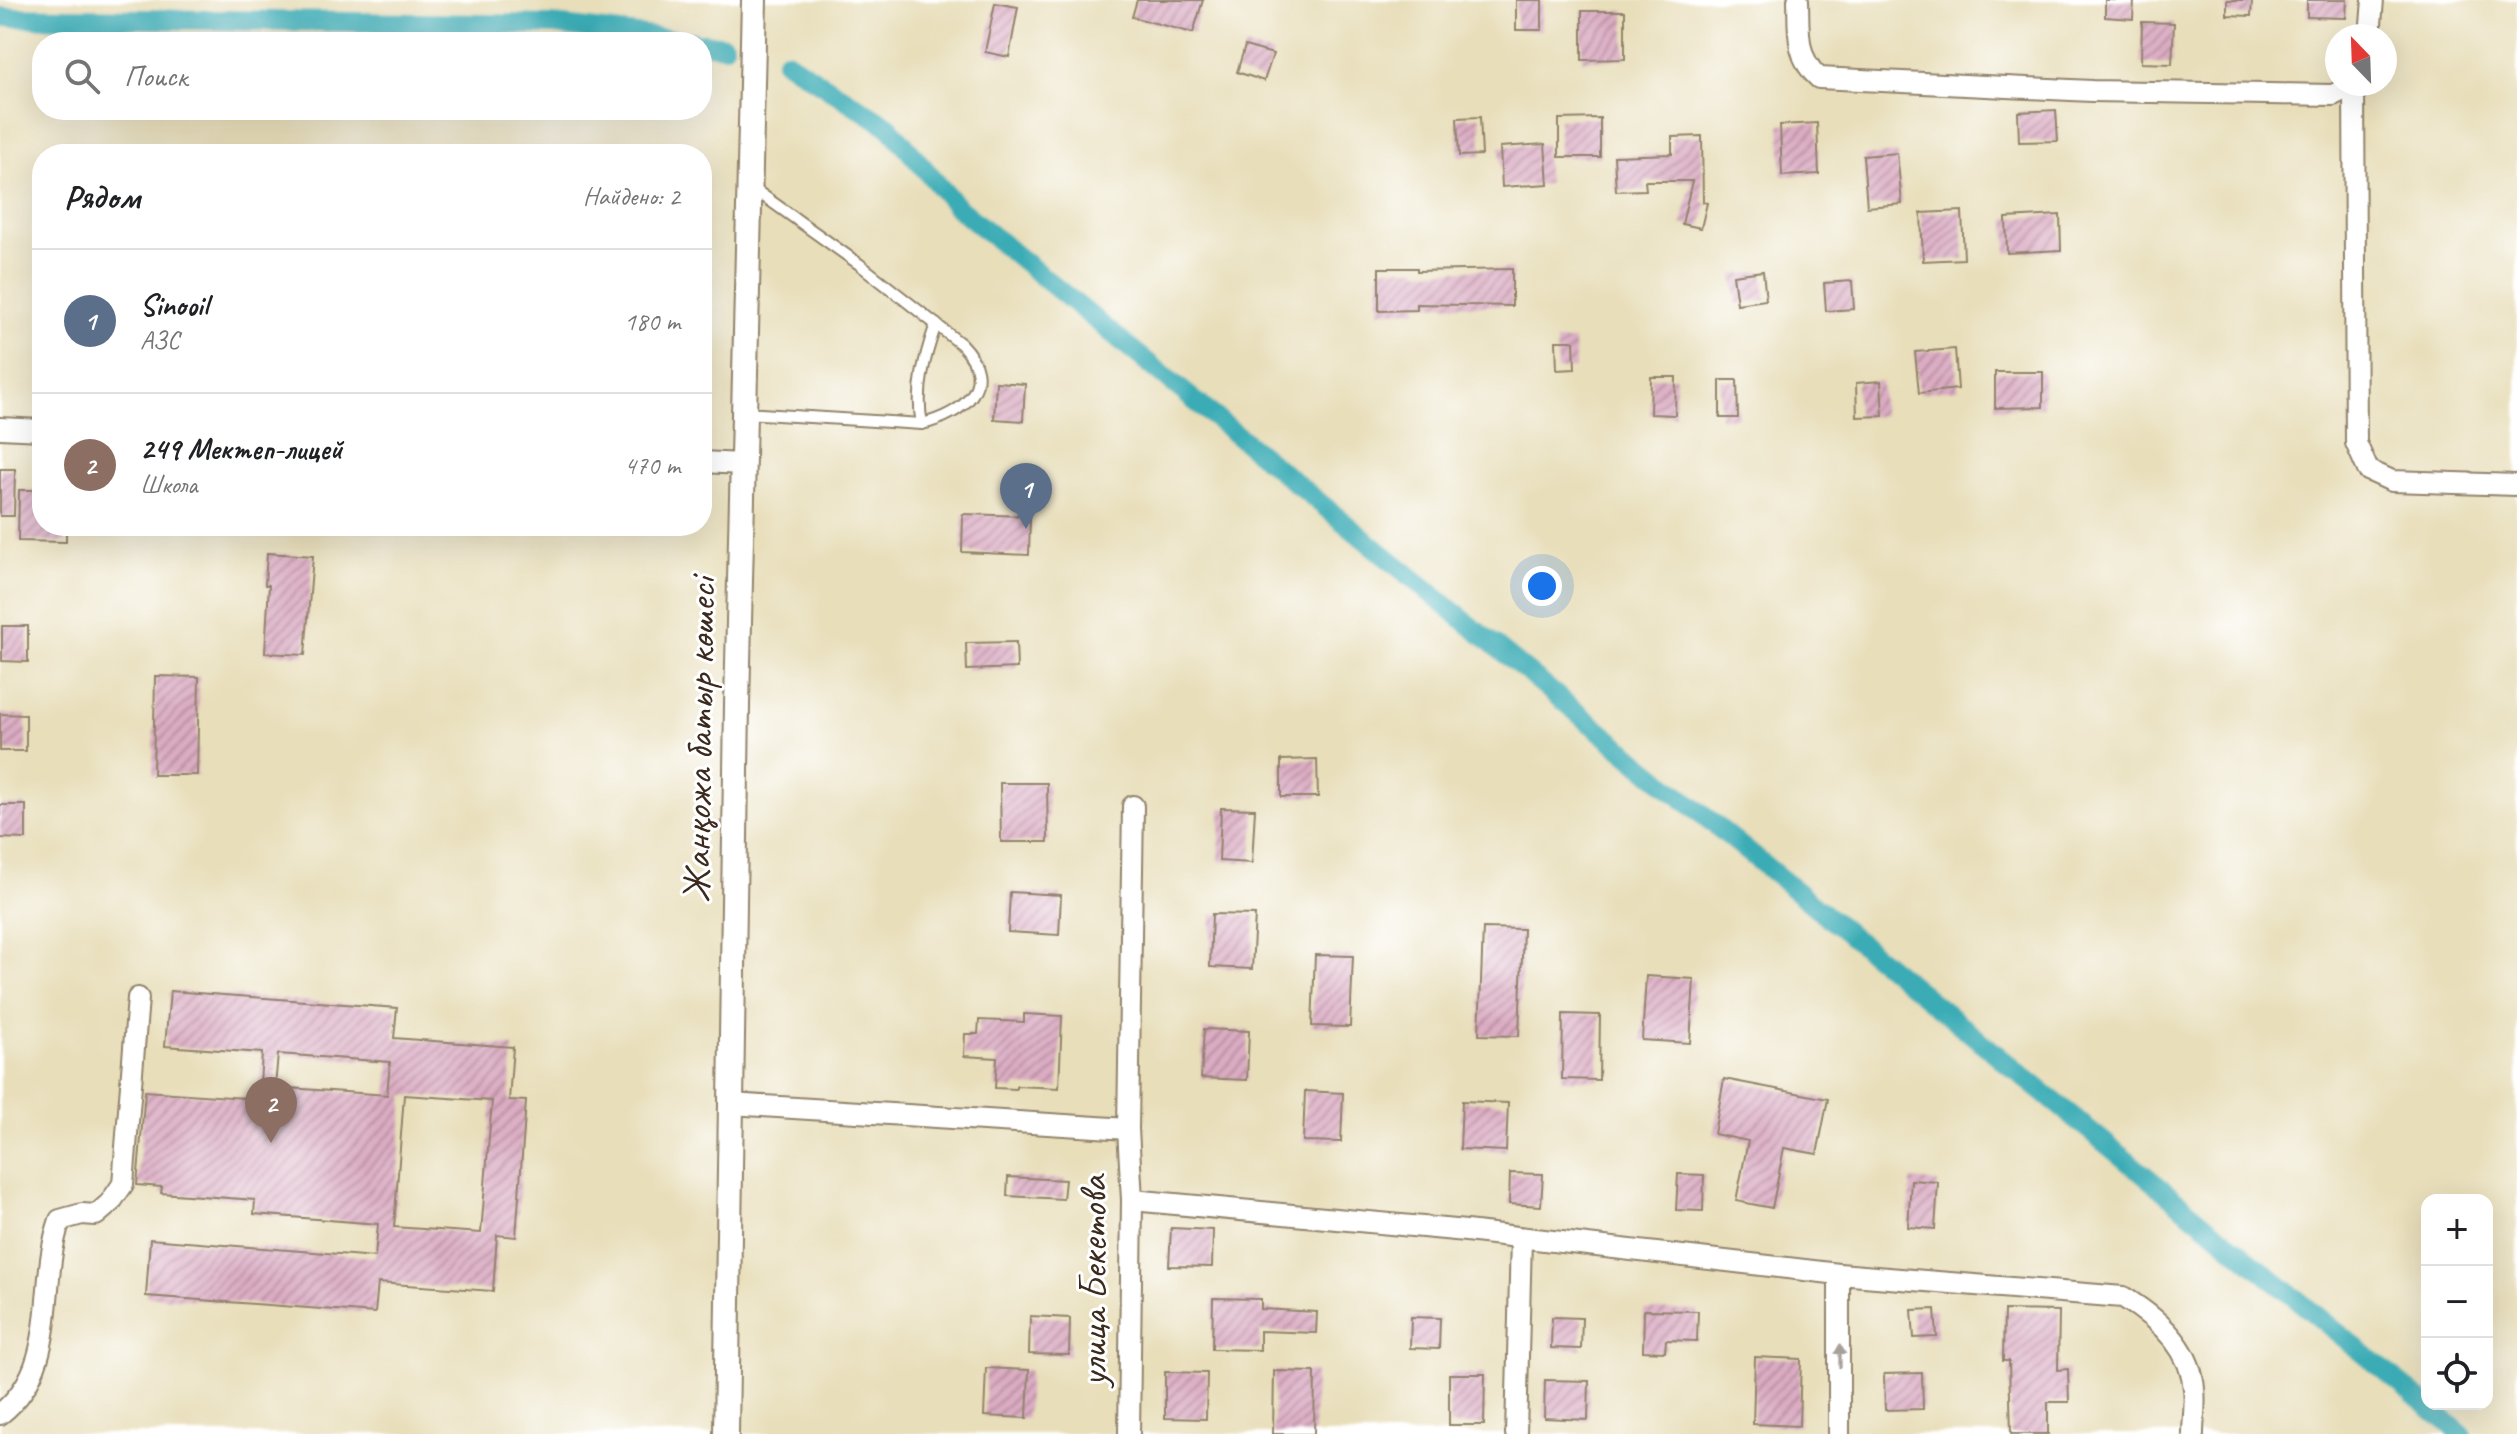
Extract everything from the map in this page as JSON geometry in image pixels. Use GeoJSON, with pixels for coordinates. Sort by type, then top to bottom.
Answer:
{"type":"FeatureCollection","features":[{"type":"Feature","properties":{"kind":"street","name":"Жанқожа батыр көшесі"},"geometry":{"type":"LineString","coordinates":[[726,1434],[742,464],[754,0]]}},
{"type":"Feature","properties":{"kind":"street"},"geometry":{"type":"LineString","coordinates":[[1798,0],[1799,44],[1808,69],[1819,78],[2092,91],[2325,95]]}},
{"type":"Feature","properties":{"kind":"street"},"geometry":{"type":"LineString","coordinates":[[2371,24],[2373,0]]}},
{"type":"Feature","properties":{"kind":"street"},"geometry":{"type":"LineString","coordinates":[[2355,96],[2356,443],[2368,470],[2392,481],[2517,485]]}},
{"type":"Feature","properties":{"kind":"street"},"geometry":{"type":"LineString","coordinates":[[0,428],[32,430]]}},
{"type":"Feature","properties":{"kind":"street"},"geometry":{"type":"LineString","coordinates":[[712,462],[742,464]]}},
{"type":"Feature","properties":{"kind":"street","name":"улица Бекетова"},"geometry":{"type":"LineString","coordinates":[[1129,1434],[1132,1200],[1128,1129],[1133,806]]}},
{"type":"Feature","properties":{"kind":"street"},"geometry":{"type":"LineString","coordinates":[[0,1414],[12,1405],[34,1372],[46,1328],[54,1237],[60,1220],[82,1214],[96,1215],[110,1203],[123,1184],[138,998]]}},
{"type":"Feature","properties":{"kind":"street"},"geometry":{"type":"LineString","coordinates":[[731,1104],[1128,1129]]}},
{"type":"Feature","properties":{"kind":"street"},"geometry":{"type":"LineString","coordinates":[[1132,1200],[1466,1231],[1839,1274],[2123,1297],[2148,1312],[2180,1346],[2194,1387],[2193,1434]]}},
{"type":"Feature","properties":{"kind":"street"},"geometry":{"type":"LineString","coordinates":[[1516,1434],[1521,1238]]}},
{"type":"Feature","properties":{"kind":"street"},"geometry":{"type":"LineString","coordinates":[[1839,1274],[1839,1434]]}},
{"type":"Feature","properties":{"kind":"lane"},"geometry":{"type":"LineString","coordinates":[[743,413],[922,424],[942,419],[963,407],[975,391],[976,370],[971,354],[936,324],[749,185]]}},
{"type":"Feature","properties":{"kind":"lane"},"geometry":{"type":"LineString","coordinates":[[922,424],[918,404],[928,347],[936,324]]}},
{"type":"Feature","properties":{"kind":"building"},"geometry":{"type":"Polygon","coordinates":[[[1137,0],[1203,0],[1193,33],[1132,17],[1137,0]]]}},
{"type":"Feature","properties":{"kind":"building"},"geometry":{"type":"Polygon","coordinates":[[[1516,0],[1542,0],[1542,30],[1516,30],[1516,0]]]}},
{"type":"Feature","properties":{"kind":"building"},"geometry":{"type":"Polygon","coordinates":[[[2105,0],[2134,0],[2133,19],[2105,17],[2105,0]]]}},
{"type":"Feature","properties":{"kind":"building"},"geometry":{"type":"Polygon","coordinates":[[[2227,0],[2252,0],[2251,16],[2227,15],[2227,0]]]}},
{"type":"Feature","properties":{"kind":"building"},"geometry":{"type":"Polygon","coordinates":[[[2307,0],[2347,0],[2346,18],[2307,17],[2307,0]]]}},
{"type":"Feature","properties":{"kind":"building"},"geometry":{"type":"Polygon","coordinates":[[[995,3],[1018,7],[1009,57],[985,52],[995,3]]]}},
{"type":"Feature","properties":{"kind":"building"},"geometry":{"type":"Polygon","coordinates":[[[1582,11],[1625,11],[1625,59],[1582,60],[1582,11]]]}},
{"type":"Feature","properties":{"kind":"building"},"geometry":{"type":"Polygon","coordinates":[[[2142,22],[2174,23],[2172,64],[2141,63],[2142,22]]]}},
{"type":"Feature","properties":{"kind":"building"},"geometry":{"type":"Polygon","coordinates":[[[1245,46],[1273,54],[1264,81],[1237,72],[1245,46]]]}},
{"type":"Feature","properties":{"kind":"building"},"geometry":{"type":"Polygon","coordinates":[[[2056,110],[2058,141],[2019,142],[2018,112],[2056,110]]]}},
{"type":"Feature","properties":{"kind":"building"},"geometry":{"type":"Polygon","coordinates":[[[1480,117],[1482,155],[1459,156],[1457,118],[1480,117]]]}},
{"type":"Feature","properties":{"kind":"building"},"geometry":{"type":"Polygon","coordinates":[[[1600,118],[1600,157],[1559,157],[1559,119],[1600,118]]]}},
{"type":"Feature","properties":{"kind":"building"},"geometry":{"type":"Polygon","coordinates":[[[1817,123],[1819,174],[1782,176],[1780,125],[1817,123]]]}},
{"type":"Feature","properties":{"kind":"building"},"geometry":{"type":"Polygon","coordinates":[[[1702,136],[1703,202],[1707,203],[1701,228],[1682,224],[1692,181],[1645,181],[1646,190],[1616,191],[1614,156],[1672,154],[1672,137],[1702,136]]]}},
{"type":"Feature","properties":{"kind":"building"},"geometry":{"type":"Polygon","coordinates":[[[1545,144],[1548,184],[1502,187],[1500,147],[1545,144]]]}},
{"type":"Feature","properties":{"kind":"building"},"geometry":{"type":"Polygon","coordinates":[[[1897,153],[1902,204],[1867,207],[1863,156],[1897,153]]]}},
{"type":"Feature","properties":{"kind":"building"},"geometry":{"type":"Polygon","coordinates":[[[1962,211],[1964,259],[1923,261],[1921,213],[1962,211]]]}},
{"type":"Feature","properties":{"kind":"building"},"geometry":{"type":"Polygon","coordinates":[[[2060,215],[2061,250],[2007,253],[2006,218],[2060,215]]]}},
{"type":"Feature","properties":{"kind":"building"},"geometry":{"type":"Polygon","coordinates":[[[1379,268],[1417,268],[1417,271],[1512,269],[1512,306],[1417,304],[1417,310],[1379,311],[1379,268]]]}},
{"type":"Feature","properties":{"kind":"building"},"geometry":{"type":"Polygon","coordinates":[[[1763,271],[1766,300],[1737,304],[1733,275],[1763,271]]]}},
{"type":"Feature","properties":{"kind":"building"},"geometry":{"type":"Polygon","coordinates":[[[1852,281],[1854,309],[1826,311],[1824,283],[1852,281]]]}},
{"type":"Feature","properties":{"kind":"building"},"geometry":{"type":"Polygon","coordinates":[[[1556,341],[1574,341],[1575,369],[1557,370],[1556,341]]]}},
{"type":"Feature","properties":{"kind":"building"},"geometry":{"type":"Polygon","coordinates":[[[1955,349],[1958,389],[1919,393],[1915,352],[1955,349]]]}},
{"type":"Feature","properties":{"kind":"building"},"geometry":{"type":"Polygon","coordinates":[[[1995,372],[2043,372],[2043,407],[1995,408],[1995,372]]]}},
{"type":"Feature","properties":{"kind":"building"},"geometry":{"type":"Polygon","coordinates":[[[1651,377],[1676,377],[1675,415],[1650,414],[1651,377]]]}},
{"type":"Feature","properties":{"kind":"building"},"geometry":{"type":"Polygon","coordinates":[[[1720,380],[1737,380],[1738,418],[1720,418],[1720,380]]]}},
{"type":"Feature","properties":{"kind":"building"},"geometry":{"type":"Polygon","coordinates":[[[1881,381],[1883,416],[1857,417],[1856,383],[1881,381]]]}},
{"type":"Feature","properties":{"kind":"building"},"geometry":{"type":"Polygon","coordinates":[[[996,382],[1025,384],[1023,421],[994,419],[996,382]]]}},
{"type":"Feature","properties":{"kind":"building"},"geometry":{"type":"Polygon","coordinates":[[[0,469],[15,469],[14,516],[0,516],[0,469]]]}},
{"type":"Feature","properties":{"kind":"building"},"geometry":{"type":"Polygon","coordinates":[[[19,490],[32,490],[32,536],[66,536],[66,542],[18,541],[19,490]]]}},
{"type":"Feature","properties":{"kind":"building"},"geometry":{"type":"Polygon","coordinates":[[[963,514],[1030,516],[1029,555],[962,552],[963,514]]]}},
{"type":"Feature","properties":{"kind":"building"},"geometry":{"type":"Polygon","coordinates":[[[267,553],[313,556],[305,655],[265,653],[269,585],[265,585],[267,553]]]}},
{"type":"Feature","properties":{"kind":"building"},"geometry":{"type":"Polygon","coordinates":[[[2,626],[28,626],[28,662],[2,661],[2,626]]]}},
{"type":"Feature","properties":{"kind":"building"},"geometry":{"type":"Polygon","coordinates":[[[1016,642],[1017,668],[967,670],[966,643],[1016,642]]]}},
{"type":"Feature","properties":{"kind":"building"},"geometry":{"type":"Polygon","coordinates":[[[155,676],[199,677],[197,775],[153,775],[155,676]]]}},
{"type":"Feature","properties":{"kind":"building"},"geometry":{"type":"Polygon","coordinates":[[[0,714],[26,715],[26,751],[0,751],[0,714]]]}},
{"type":"Feature","properties":{"kind":"building"},"geometry":{"type":"Polygon","coordinates":[[[1317,759],[1318,797],[1281,797],[1281,760],[1317,759]]]}},
{"type":"Feature","properties":{"kind":"building"},"geometry":{"type":"Polygon","coordinates":[[[1000,783],[1047,783],[1048,842],[1001,842],[1000,783]]]}},
{"type":"Feature","properties":{"kind":"building"},"geometry":{"type":"Polygon","coordinates":[[[0,805],[26,805],[26,839],[0,838],[0,805]]]}},
{"type":"Feature","properties":{"kind":"building"},"geometry":{"type":"Polygon","coordinates":[[[1221,808],[1255,809],[1252,863],[1219,861],[1221,808]]]}},
{"type":"Feature","properties":{"kind":"building"},"geometry":{"type":"Polygon","coordinates":[[[1010,892],[1061,895],[1059,935],[1008,932],[1010,892]]]}},
{"type":"Feature","properties":{"kind":"building"},"geometry":{"type":"Polygon","coordinates":[[[1212,914],[1255,915],[1252,969],[1210,967],[1212,914]]]}},
{"type":"Feature","properties":{"kind":"building"},"geometry":{"type":"Polygon","coordinates":[[[1483,928],[1523,929],[1519,1036],[1479,1035],[1483,928]]]}},
{"type":"Feature","properties":{"kind":"building"},"geometry":{"type":"Polygon","coordinates":[[[1315,955],[1353,956],[1350,1027],[1312,1026],[1315,955]]]}},
{"type":"Feature","properties":{"kind":"building"},"geometry":{"type":"Polygon","coordinates":[[[1646,976],[1694,979],[1690,1043],[1642,1040],[1646,976]]]}},
{"type":"Feature","properties":{"kind":"building"},"geometry":{"type":"Polygon","coordinates":[[[170,991],[397,1008],[394,1038],[513,1047],[509,1100],[526,1101],[516,1237],[497,1235],[493,1291],[378,1283],[375,1313],[146,1296],[150,1239],[375,1257],[378,1224],[254,1214],[255,1200],[161,1193],[162,1187],[137,1185],[145,1091],[259,1099],[262,1053],[165,1046],[170,991]],[[278,1054],[275,1087],[387,1095],[390,1062],[278,1054]],[[404,1095],[394,1227],[481,1233],[492,1101],[404,1095]]]}},
{"type":"Feature","properties":{"kind":"building"},"geometry":{"type":"Polygon","coordinates":[[[1024,1014],[1062,1016],[1059,1088],[995,1088],[997,1058],[964,1056],[965,1034],[978,1034],[979,1020],[1024,1022],[1024,1014]]]}},
{"type":"Feature","properties":{"kind":"building"},"geometry":{"type":"Polygon","coordinates":[[[1563,1014],[1600,1015],[1599,1080],[1562,1079],[1563,1014]]]}},
{"type":"Feature","properties":{"kind":"building"},"geometry":{"type":"Polygon","coordinates":[[[1204,1029],[1249,1031],[1247,1080],[1201,1078],[1204,1029]]]}},
{"type":"Feature","properties":{"kind":"building"},"geometry":{"type":"Polygon","coordinates":[[[1724,1079],[1828,1099],[1817,1154],[1784,1148],[1772,1208],[1736,1201],[1748,1141],[1714,1134],[1724,1079]]]}},
{"type":"Feature","properties":{"kind":"building"},"geometry":{"type":"Polygon","coordinates":[[[1305,1091],[1343,1093],[1341,1142],[1303,1141],[1305,1091]]]}},
{"type":"Feature","properties":{"kind":"building"},"geometry":{"type":"Polygon","coordinates":[[[1462,1101],[1508,1103],[1506,1151],[1460,1149],[1462,1101]]]}},
{"type":"Feature","properties":{"kind":"building"},"geometry":{"type":"Polygon","coordinates":[[[1510,1173],[1543,1174],[1541,1206],[1509,1204],[1510,1173]]]}},
{"type":"Feature","properties":{"kind":"building"},"geometry":{"type":"Polygon","coordinates":[[[1678,1174],[1704,1175],[1703,1211],[1676,1210],[1678,1174]]]}},
{"type":"Feature","properties":{"kind":"building"},"geometry":{"type":"Polygon","coordinates":[[[1008,1177],[1065,1180],[1063,1199],[1007,1196],[1008,1177]]]}},
{"type":"Feature","properties":{"kind":"building"},"geometry":{"type":"Polygon","coordinates":[[[1911,1180],[1938,1182],[1935,1229],[1908,1227],[1911,1180]]]}},
{"type":"Feature","properties":{"kind":"building"},"geometry":{"type":"Polygon","coordinates":[[[1171,1228],[1213,1230],[1212,1267],[1169,1266],[1171,1228]]]}},
{"type":"Feature","properties":{"kind":"building"},"geometry":{"type":"Polygon","coordinates":[[[1213,1298],[1261,1299],[1261,1309],[1317,1312],[1316,1333],[1260,1331],[1260,1350],[1212,1349],[1213,1298]]]}},
{"type":"Feature","properties":{"kind":"building"},"geometry":{"type":"Polygon","coordinates":[[[1935,1309],[1937,1337],[1914,1338],[1912,1310],[1935,1309]]]}},
{"type":"Feature","properties":{"kind":"building"},"geometry":{"type":"Polygon","coordinates":[[[1644,1310],[1698,1311],[1697,1341],[1666,1340],[1665,1352],[1643,1351],[1644,1310]]]}},
{"type":"Feature","properties":{"kind":"building"},"geometry":{"type":"Polygon","coordinates":[[[2004,1310],[2059,1311],[2058,1370],[2068,1369],[2069,1402],[2048,1402],[2048,1434],[2011,1434],[2009,1361],[2003,1361],[2004,1310]]]}},
{"type":"Feature","properties":{"kind":"building"},"geometry":{"type":"Polygon","coordinates":[[[1030,1316],[1070,1318],[1069,1355],[1029,1354],[1030,1316]]]}},
{"type":"Feature","properties":{"kind":"building"},"geometry":{"type":"Polygon","coordinates":[[[1411,1317],[1440,1318],[1439,1349],[1410,1348],[1411,1317]]]}},
{"type":"Feature","properties":{"kind":"building"},"geometry":{"type":"Polygon","coordinates":[[[1552,1317],[1582,1318],[1581,1349],[1551,1348],[1552,1317]]]}},
{"type":"Feature","properties":{"kind":"building"},"geometry":{"type":"Polygon","coordinates":[[[1755,1357],[1801,1359],[1799,1426],[1753,1424],[1755,1357]]]}},
{"type":"Feature","properties":{"kind":"building"},"geometry":{"type":"Polygon","coordinates":[[[986,1368],[1029,1370],[1027,1418],[984,1416],[986,1368]]]}},
{"type":"Feature","properties":{"kind":"building"},"geometry":{"type":"Polygon","coordinates":[[[1274,1371],[1315,1372],[1314,1434],[1273,1434],[1274,1371]]]}},
{"type":"Feature","properties":{"kind":"building"},"geometry":{"type":"Polygon","coordinates":[[[1165,1372],[1207,1373],[1206,1419],[1165,1418],[1165,1372]]]}},
{"type":"Feature","properties":{"kind":"building"},"geometry":{"type":"Polygon","coordinates":[[[1922,1373],[1923,1409],[1885,1410],[1884,1374],[1922,1373]]]}},
{"type":"Feature","properties":{"kind":"building"},"geometry":{"type":"Polygon","coordinates":[[[1449,1374],[1485,1374],[1484,1425],[1449,1425],[1449,1374]]]}},
{"type":"Feature","properties":{"kind":"building"},"geometry":{"type":"Polygon","coordinates":[[[1545,1380],[1589,1381],[1588,1420],[1544,1418],[1545,1380]]]}},
{"type":"Feature","properties":{"kind":"waterway"},"geometry":{"type":"LineString","coordinates":[[0,17],[555,25],[612,32]]}},
{"type":"Feature","properties":{"kind":"waterway"},"geometry":{"type":"LineString","coordinates":[[712,44],[724,46]]}},
{"type":"Feature","properties":{"kind":"waterway"},"geometry":{"type":"LineString","coordinates":[[786,61],[889,127],[957,207],[2462,1434]]}},
{"type":"Feature","properties":{"kind":"place","name":"Sinooil"},"geometry":{"type":"Point","coordinates":[1026,529]}},
{"type":"Feature","properties":{"kind":"place","name":"249 Мектеп-лицей"},"geometry":{"type":"Point","coordinates":[271,1143]}}]}
